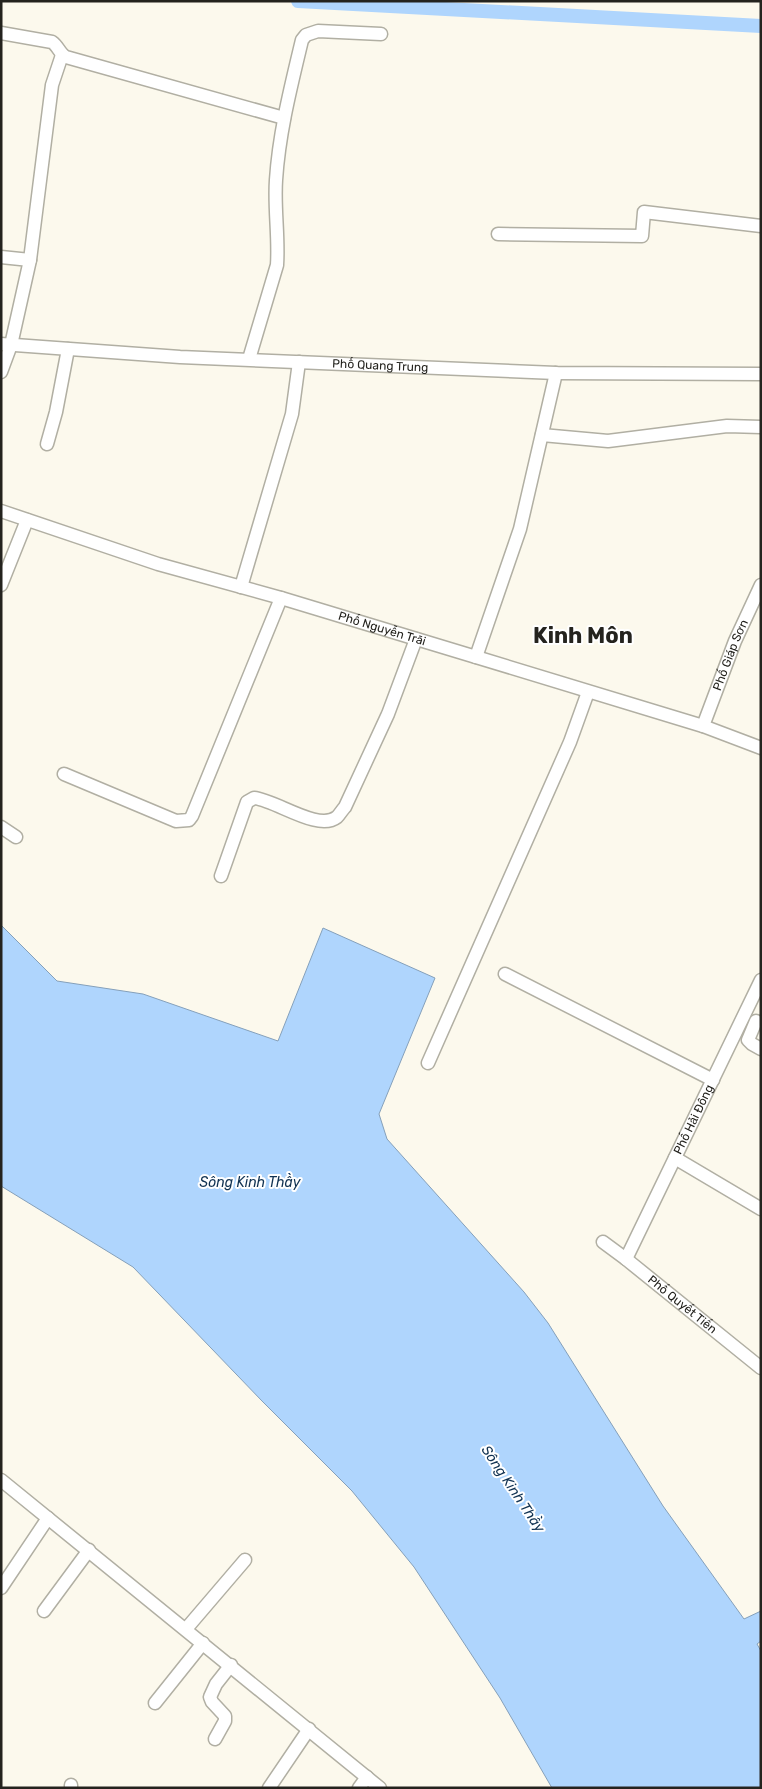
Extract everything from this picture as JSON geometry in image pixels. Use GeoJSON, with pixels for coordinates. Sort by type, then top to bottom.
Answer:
{"type":"FeatureCollection","features":[{"type":"Feature","properties":{"kind":"street"},"geometry":{"type":"LineString","coordinates":[[249,359],[278,265],[276,182],[284,118],[302,40],[306,36],[318,31],[381,34]]}},
{"type":"Feature","properties":{"kind":"street"},"geometry":{"type":"LineString","coordinates":[[1,33],[52,42],[62,54],[284,118]]}},
{"type":"Feature","properties":{"kind":"street"},"geometry":{"type":"LineString","coordinates":[[1,372],[6,344],[30,260],[52,85],[62,54]]}},
{"type":"Feature","properties":{"kind":"street"},"geometry":{"type":"LineString","coordinates":[[498,234],[642,236],[644,212],[761,226]]}},
{"type":"Feature","properties":{"kind":"street"},"geometry":{"type":"LineString","coordinates":[[1,257],[30,260]]}},
{"type":"Feature","properties":{"kind":"street","name":"Phố Quang Trung"},"geometry":{"type":"LineString","coordinates":[[6,344],[180,357],[556,373],[761,374]]}},
{"type":"Feature","properties":{"kind":"street"},"geometry":{"type":"LineString","coordinates":[[47,444],[56,412],[68,349]]}},
{"type":"Feature","properties":{"kind":"street"},"geometry":{"type":"LineString","coordinates":[[241,587],[292,414],[299,362]]}},
{"type":"Feature","properties":{"kind":"street"},"geometry":{"type":"LineString","coordinates":[[476,657],[520,529],[556,373]]}},
{"type":"Feature","properties":{"kind":"street"},"geometry":{"type":"LineString","coordinates":[[542,436],[608,441],[727,426],[761,427]]}},
{"type":"Feature","properties":{"kind":"street","name":"Phố Nguyễn Trãi"},"geometry":{"type":"LineString","coordinates":[[1,511],[158,564],[281,598],[703,726],[761,748]]}},
{"type":"Feature","properties":{"kind":"street"},"geometry":{"type":"LineString","coordinates":[[1,585],[27,520]]}},
{"type":"Feature","properties":{"kind":"street","name":"Phố Giáp Sơn"},"geometry":{"type":"LineString","coordinates":[[703,726],[735,641],[761,585]]}},
{"type":"Feature","properties":{"kind":"street"},"geometry":{"type":"LineString","coordinates":[[64,774],[176,821],[189,820],[281,598]]}},
{"type":"Feature","properties":{"kind":"street"},"geometry":{"type":"LineString","coordinates":[[221,876],[247,802],[254,798],[316,821],[328,821],[337,817],[345,807],[388,714],[416,640]]}},
{"type":"Feature","properties":{"kind":"street"},"geometry":{"type":"LineString","coordinates":[[428,1063],[570,742],[588,692]]}},
{"type":"Feature","properties":{"kind":"street"},"geometry":{"type":"LineString","coordinates":[[1,827],[16,837]]}},
{"type":"Feature","properties":{"kind":"street"},"geometry":{"type":"LineString","coordinates":[[505,974],[713,1080]]}},
{"type":"Feature","properties":{"kind":"street","name":"Phố Hải Đông"},"geometry":{"type":"LineString","coordinates":[[626,1259],[761,980]]}},
{"type":"Feature","properties":{"kind":"street"},"geometry":{"type":"LineString","coordinates":[[744,1015],[758,1023],[748,1042],[761,1049]]}},
{"type":"Feature","properties":{"kind":"street"},"geometry":{"type":"LineString","coordinates":[[675,1158],[761,1209]]}},
{"type":"Feature","properties":{"kind":"street","name":"Phố Quyết Tiến"},"geometry":{"type":"LineString","coordinates":[[603,1242],[761,1368]]}},
{"type":"Feature","properties":{"kind":"street"},"geometry":{"type":"LineString","coordinates":[[1,1480],[309,1728],[380,1788]]}},
{"type":"Feature","properties":{"kind":"street"},"geometry":{"type":"LineString","coordinates":[[1,1588],[48,1518]]}},
{"type":"Feature","properties":{"kind":"street"},"geometry":{"type":"LineString","coordinates":[[44,1611],[89,1550]]}},
{"type":"Feature","properties":{"kind":"street"},"geometry":{"type":"LineString","coordinates":[[186,1629],[245,1560]]}},
{"type":"Feature","properties":{"kind":"street"},"geometry":{"type":"LineString","coordinates":[[156,1703],[204,1643]]}},
{"type":"Feature","properties":{"kind":"street"},"geometry":{"type":"LineString","coordinates":[[215,1739],[225,1722],[225,1716],[212,1702],[210,1697],[216,1684],[231,1665]]}},
{"type":"Feature","properties":{"kind":"street"},"geometry":{"type":"LineString","coordinates":[[269,1788],[309,1728]]}},
{"type":"Feature","properties":{"kind":"street"},"geometry":{"type":"LineString","coordinates":[[359,1788],[367,1776]]}},
{"type":"Feature","properties":{"kind":"water","name":"Sông Kinh Thầy"},"geometry":{"type":"Polygon","coordinates":[[[1,925],[57,981],[143,994],[278,1041],[323,928],[435,978],[379,1114],[387,1139],[524,1292],[548,1323],[663,1506],[744,1619],[761,1611],[761,1641],[757,1644],[761,1651],[761,1788],[552,1788],[500,1698],[414,1567],[352,1491],[133,1267],[1,1186],[1,925]]]}},
{"type":"Feature","properties":{"kind":"waterway"},"geometry":{"type":"LineString","coordinates":[[298,1],[761,26]]}},
{"type":"Feature","properties":{"kind":"district","name":"Kinh Môn"},"geometry":{"type":"Point","coordinates":[583,635]}}]}
